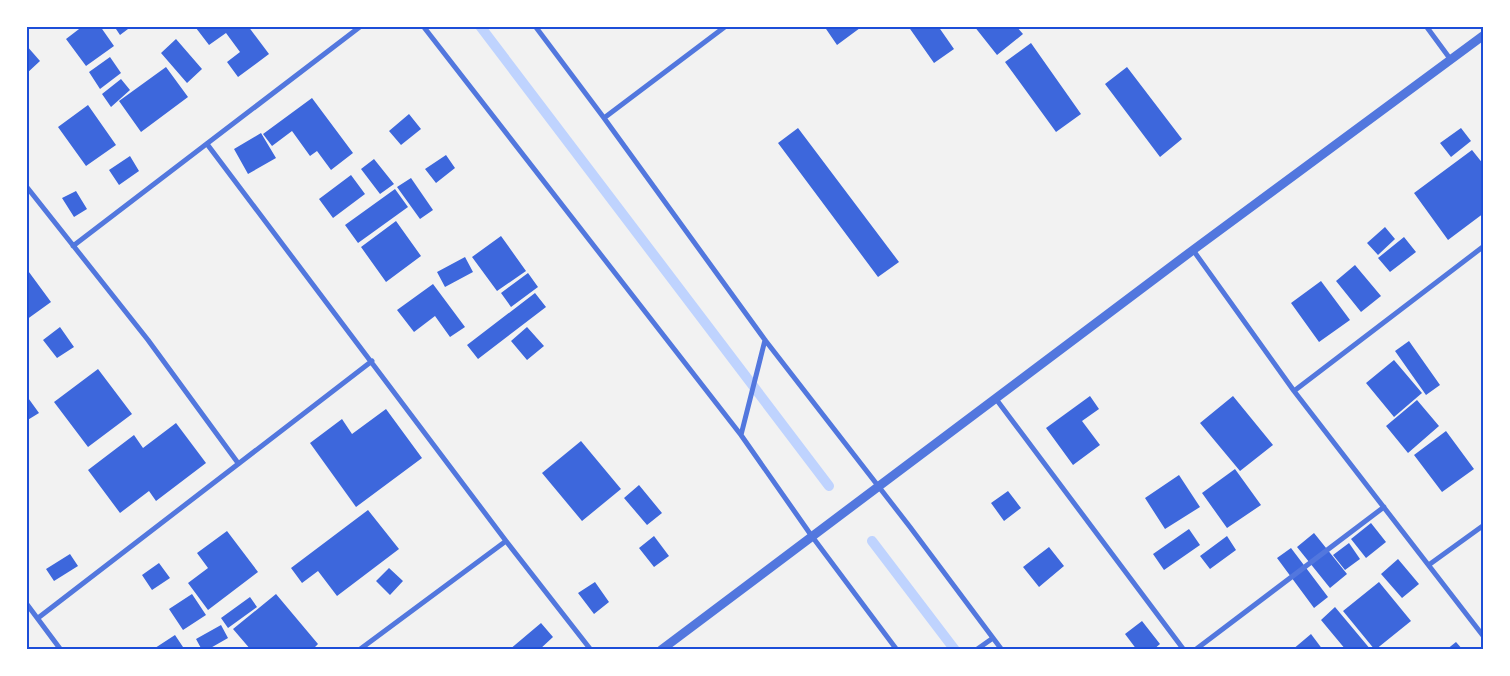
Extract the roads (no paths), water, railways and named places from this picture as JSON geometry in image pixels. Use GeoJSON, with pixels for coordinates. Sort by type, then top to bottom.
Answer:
{"type":"FeatureCollection","features":[{"type":"Feature","properties":{"kind":"street"},"geometry":{"type":"LineString","coordinates":[[73,246],[362,26]]}},
{"type":"Feature","properties":{"kind":"street"},"geometry":{"type":"LineString","coordinates":[[423,26],[741,435],[811,535],[897,650]]}},
{"type":"Feature","properties":{"kind":"street"},"geometry":{"type":"LineString","coordinates":[[535,26],[766,340],[1002,650]]}},
{"type":"Feature","properties":{"kind":"street"},"geometry":{"type":"LineString","coordinates":[[604,118],[726,26]]}},
{"type":"Feature","properties":{"kind":"street"},"geometry":{"type":"LineString","coordinates":[[1426,26],[1451,60]]}},
{"type":"Feature","properties":{"kind":"street"},"geometry":{"type":"LineString","coordinates":[[661,650],[811,535],[1484,35]]}},
{"type":"Feature","properties":{"kind":"street"},"geometry":{"type":"LineString","coordinates":[[207,144],[506,541],[591,650]]}},
{"type":"Feature","properties":{"kind":"street"},"geometry":{"type":"LineString","coordinates":[[26,186],[148,340],[238,463]]}},
{"type":"Feature","properties":{"kind":"street"},"geometry":{"type":"LineString","coordinates":[[1294,391],[1484,246]]}},
{"type":"Feature","properties":{"kind":"street"},"geometry":{"type":"LineString","coordinates":[[1193,250],[1294,391],[1430,564],[1484,637]]}},
{"type":"Feature","properties":{"kind":"street"},"geometry":{"type":"LineString","coordinates":[[741,435],[766,340]]}},
{"type":"Feature","properties":{"kind":"street"},"geometry":{"type":"LineString","coordinates":[[38,618],[372,361]]}},
{"type":"Feature","properties":{"kind":"street"},"geometry":{"type":"LineString","coordinates":[[996,399],[1184,650]]}},
{"type":"Feature","properties":{"kind":"street"},"geometry":{"type":"LineString","coordinates":[[1195,650],[1384,507]]}},
{"type":"Feature","properties":{"kind":"street"},"geometry":{"type":"LineString","coordinates":[[1430,564],[1484,525]]}},
{"type":"Feature","properties":{"kind":"street"},"geometry":{"type":"LineString","coordinates":[[359,650],[506,541]]}},
{"type":"Feature","properties":{"kind":"street"},"geometry":{"type":"LineString","coordinates":[[26,603],[62,650]]}},
{"type":"Feature","properties":{"kind":"street"},"geometry":{"type":"LineString","coordinates":[[976,650],[993,638]]}},
{"type":"Feature","properties":{"kind":"waterway"},"geometry":{"type":"LineString","coordinates":[[480,26],[829,486]]}},
{"type":"Feature","properties":{"kind":"waterway"},"geometry":{"type":"LineString","coordinates":[[872,541],[955,650]]}}]}
